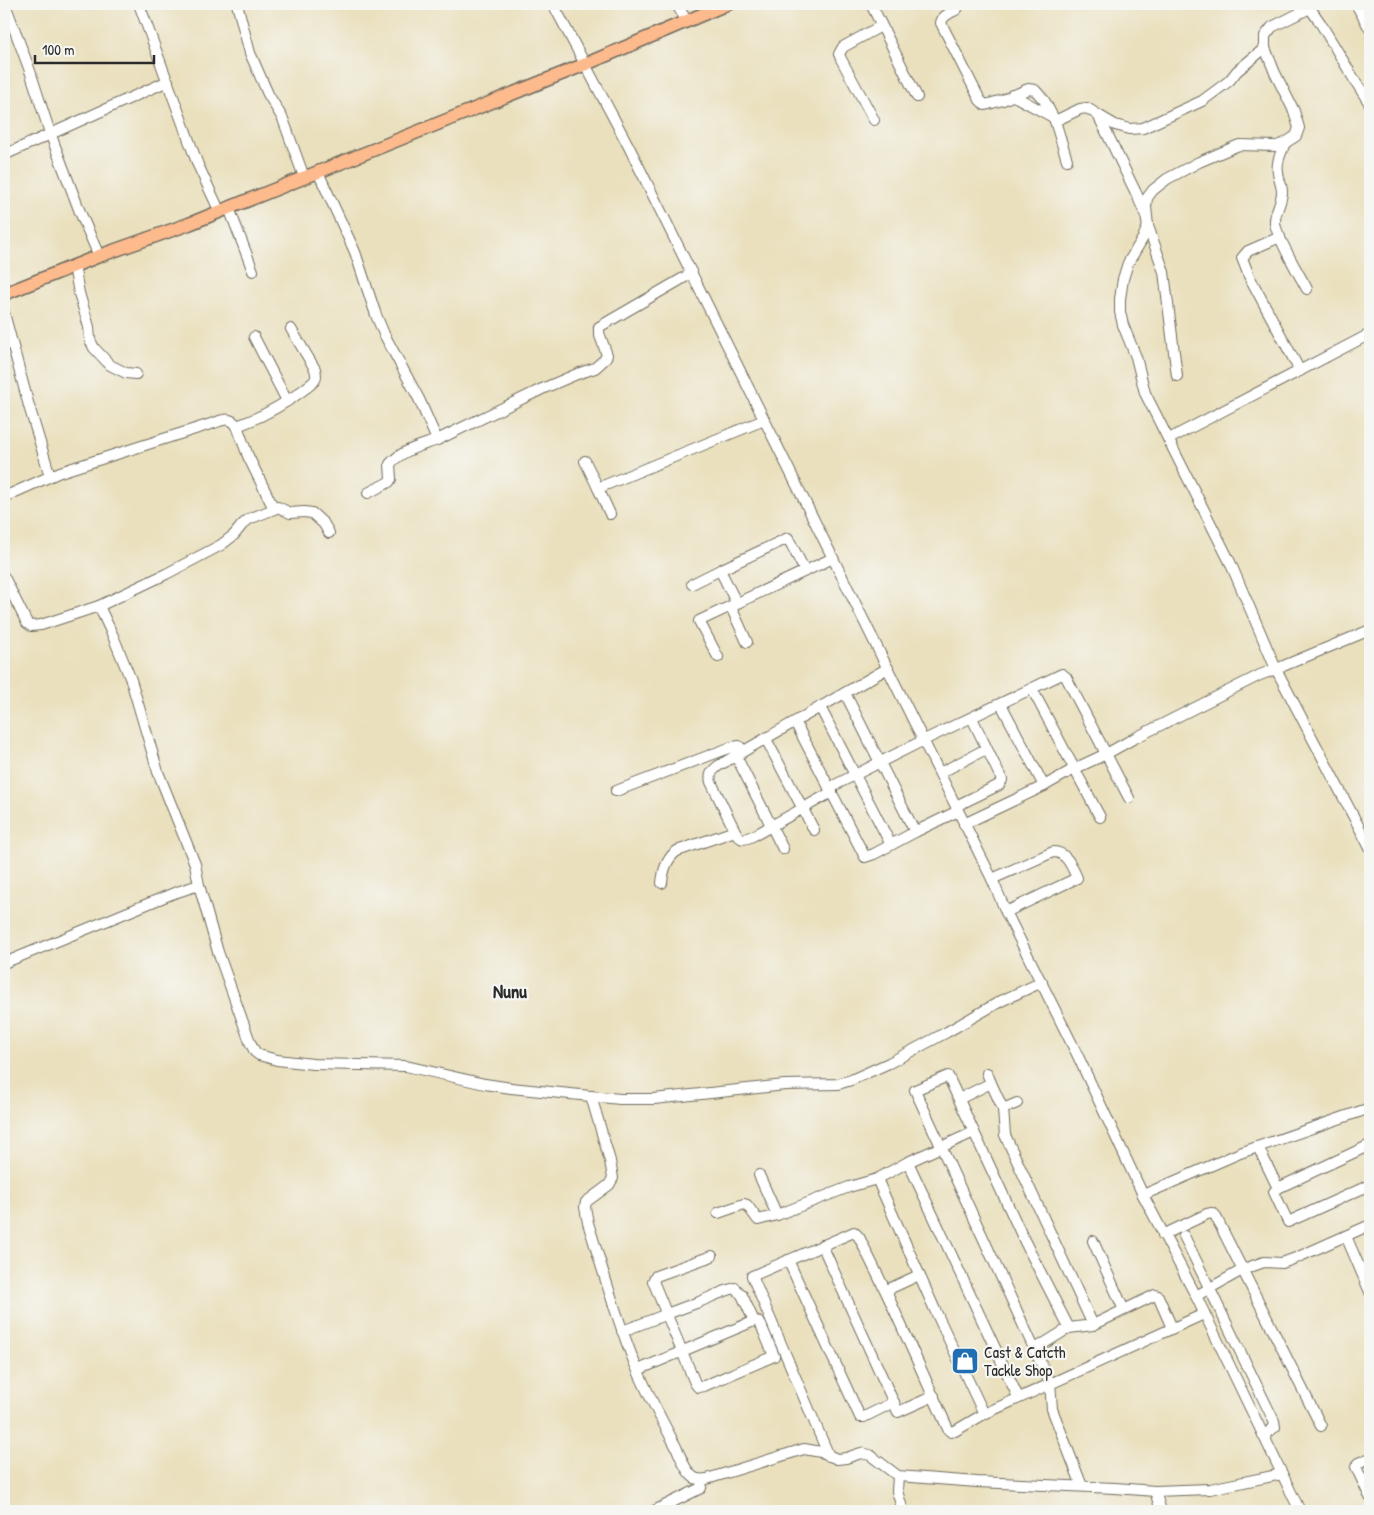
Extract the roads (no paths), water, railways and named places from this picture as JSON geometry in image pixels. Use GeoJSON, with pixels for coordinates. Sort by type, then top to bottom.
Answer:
{"type":"FeatureCollection","features":[{"type":"Feature","properties":{"kind":"main road"},"geometry":{"type":"LineString","coordinates":[[4,294],[99,256],[190,224],[586,64],[727,4]]}},
{"type":"Feature","properties":{"kind":"street"},"geometry":{"type":"LineString","coordinates":[[6,4],[50,134],[99,256]]}},
{"type":"Feature","properties":{"kind":"street"},"geometry":{"type":"LineString","coordinates":[[139,4],[198,165],[224,210],[253,271]]}},
{"type":"Feature","properties":{"kind":"street"},"geometry":{"type":"LineString","coordinates":[[237,4],[250,53],[268,94],[283,119],[304,177]]}},
{"type":"Feature","properties":{"kind":"street"},"geometry":{"type":"LineString","coordinates":[[553,4],[586,64],[692,274],[924,740],[1143,1195],[1196,1296],[1300,1511]]}},
{"type":"Feature","properties":{"kind":"street"},"geometry":{"type":"LineString","coordinates":[[676,4],[687,21]]}},
{"type":"Feature","properties":{"kind":"street"},"geometry":{"type":"LineString","coordinates":[[871,4],[917,97]]}},
{"type":"Feature","properties":{"kind":"street"},"geometry":{"type":"LineString","coordinates":[[959,4],[957,9],[941,19],[941,23],[980,100],[986,105],[1028,89],[1035,90],[1044,100],[1053,118],[1067,160]]}},
{"type":"Feature","properties":{"kind":"street"},"geometry":{"type":"LineString","coordinates":[[1370,104],[1322,24],[1309,6],[1272,27],[1267,32],[1264,41],[1265,48],[1294,111],[1299,128],[1296,136],[1286,143],[1277,146],[1239,145],[1199,162],[1167,179],[1153,190],[1148,198],[1146,207],[1148,226],[1128,263],[1120,298],[1120,312],[1123,325],[1136,357],[1145,392],[1230,562],[1276,669],[1370,848]]}},
{"type":"Feature","properties":{"kind":"street"},"geometry":{"type":"LineString","coordinates":[[1370,6],[1358,8],[1370,30]]}},
{"type":"Feature","properties":{"kind":"street"},"geometry":{"type":"LineString","coordinates":[[874,120],[839,54],[843,47],[881,26]]}},
{"type":"Feature","properties":{"kind":"street"},"geometry":{"type":"LineString","coordinates":[[1012,95],[1053,118],[1087,108],[1115,125],[1130,129],[1143,128],[1202,101],[1228,82],[1237,71],[1265,48]]}},
{"type":"Feature","properties":{"kind":"street"},"geometry":{"type":"LineString","coordinates":[[4,155],[168,81]]}},
{"type":"Feature","properties":{"kind":"street"},"geometry":{"type":"LineString","coordinates":[[1098,115],[1146,216],[1164,272],[1177,376]]}},
{"type":"Feature","properties":{"kind":"street"},"geometry":{"type":"LineString","coordinates":[[1286,143],[1279,158],[1278,170],[1282,197],[1275,224],[1308,289]]}},
{"type":"Feature","properties":{"kind":"street"},"geometry":{"type":"LineString","coordinates":[[318,172],[352,246],[384,334],[419,399],[437,440]]}},
{"type":"Feature","properties":{"kind":"street"},"geometry":{"type":"LineString","coordinates":[[1280,237],[1248,251],[1242,258],[1249,276],[1300,371]]}},
{"type":"Feature","properties":{"kind":"street"},"geometry":{"type":"LineString","coordinates":[[74,266],[79,293],[90,327],[90,340],[94,348],[110,365],[126,373],[136,374]]}},
{"type":"Feature","properties":{"kind":"street"},"geometry":{"type":"LineString","coordinates":[[368,493],[389,482],[391,479],[390,464],[395,458],[437,440],[542,389],[595,368],[606,359],[607,355],[599,333],[599,327],[692,274]]}},
{"type":"Feature","properties":{"kind":"street"},"geometry":{"type":"LineString","coordinates":[[4,313],[50,476]]}},
{"type":"Feature","properties":{"kind":"street"},"geometry":{"type":"LineString","coordinates":[[237,426],[257,418],[287,401],[314,382],[316,376],[314,369],[292,329]]}},
{"type":"Feature","properties":{"kind":"street"},"geometry":{"type":"LineString","coordinates":[[1169,439],[1370,334]]}},
{"type":"Feature","properties":{"kind":"street"},"geometry":{"type":"LineString","coordinates":[[254,337],[287,401]]}},
{"type":"Feature","properties":{"kind":"street"},"geometry":{"type":"LineString","coordinates":[[4,497],[50,476],[229,419],[237,426],[248,456],[274,509]]}},
{"type":"Feature","properties":{"kind":"street"},"geometry":{"type":"LineString","coordinates":[[598,488],[764,420]]}},
{"type":"Feature","properties":{"kind":"street"},"geometry":{"type":"LineString","coordinates":[[585,461],[610,514]]}},
{"type":"Feature","properties":{"kind":"street"},"geometry":{"type":"LineString","coordinates":[[4,577],[23,618],[30,626],[41,625],[98,606],[210,552],[229,540],[249,519],[278,507],[292,514],[312,513],[324,524],[329,533]]}},
{"type":"Feature","properties":{"kind":"street"},"geometry":{"type":"LineString","coordinates":[[692,584],[788,538],[805,571]]}},
{"type":"Feature","properties":{"kind":"street"},"geometry":{"type":"LineString","coordinates":[[718,657],[699,621],[833,558]]}},
{"type":"Feature","properties":{"kind":"street"},"geometry":{"type":"LineString","coordinates":[[720,570],[747,642]]}},
{"type":"Feature","properties":{"kind":"street"},"geometry":{"type":"LineString","coordinates":[[98,606],[131,680],[158,772],[195,864],[218,952],[250,1042],[255,1052],[259,1055],[277,1060],[313,1064],[406,1066],[485,1084],[620,1099],[654,1099],[785,1085],[838,1084],[889,1063],[1001,1001],[1042,982]]}},
{"type":"Feature","properties":{"kind":"street"},"geometry":{"type":"LineString","coordinates":[[964,824],[1044,786],[1243,683],[1370,630]]}},
{"type":"Feature","properties":{"kind":"street"},"geometry":{"type":"LineString","coordinates":[[888,668],[713,770],[710,774],[711,782],[739,837],[745,839],[772,826],[855,774],[1060,675],[1065,675],[1129,798]]}},
{"type":"Feature","properties":{"kind":"street"},"geometry":{"type":"LineString","coordinates":[[1032,689],[1100,817]]}},
{"type":"Feature","properties":{"kind":"street"},"geometry":{"type":"LineString","coordinates":[[845,693],[915,832]]}},
{"type":"Feature","properties":{"kind":"street"},"geometry":{"type":"LineString","coordinates":[[1001,704],[1044,786]]}},
{"type":"Feature","properties":{"kind":"street"},"geometry":{"type":"LineString","coordinates":[[820,707],[891,845]]}},
{"type":"Feature","properties":{"kind":"street"},"geometry":{"type":"LineString","coordinates":[[795,722],[864,855],[868,857],[1001,783],[1002,780],[972,718]]}},
{"type":"Feature","properties":{"kind":"street"},"geometry":{"type":"LineString","coordinates":[[766,739],[814,830]]}},
{"type":"Feature","properties":{"kind":"street"},"geometry":{"type":"LineString","coordinates":[[616,791],[729,748],[740,746],[740,754],[783,848]]}},
{"type":"Feature","properties":{"kind":"street"},"geometry":{"type":"LineString","coordinates":[[940,773],[986,750]]}},
{"type":"Feature","properties":{"kind":"street"},"geometry":{"type":"LineString","coordinates":[[662,883],[663,873],[672,854],[735,831]]}},
{"type":"Feature","properties":{"kind":"street"},"geometry":{"type":"LineString","coordinates":[[992,880],[1056,851],[1064,855],[1068,860],[1077,878],[1006,912]]}},
{"type":"Feature","properties":{"kind":"street"},"geometry":{"type":"LineString","coordinates":[[4,963],[174,893],[199,885]]}},
{"type":"Feature","properties":{"kind":"street"},"geometry":{"type":"LineString","coordinates":[[1069,1328],[1025,1242],[948,1076],[915,1090],[1050,1383],[1052,1409],[1082,1486]]}},
{"type":"Feature","properties":{"kind":"street"},"geometry":{"type":"LineString","coordinates":[[959,1099],[989,1078],[1003,1110],[1005,1135],[1093,1325]]}},
{"type":"Feature","properties":{"kind":"street"},"geometry":{"type":"LineString","coordinates":[[591,1096],[610,1161],[613,1178],[608,1185],[586,1202],[588,1223],[622,1331],[638,1370],[689,1473],[695,1478],[702,1480],[804,1450],[821,1452],[837,1459],[865,1453],[898,1476],[1155,1491],[1210,1489],[1282,1474]]}},
{"type":"Feature","properties":{"kind":"street"},"geometry":{"type":"LineString","coordinates":[[1003,1110],[1017,1103]]}},
{"type":"Feature","properties":{"kind":"street"},"geometry":{"type":"LineString","coordinates":[[1143,1195],[1240,1153],[1370,1108]]}},
{"type":"Feature","properties":{"kind":"street"},"geometry":{"type":"LineString","coordinates":[[718,1212],[744,1204],[747,1205],[758,1220],[777,1215],[850,1187],[877,1179],[908,1162],[974,1132]]}},
{"type":"Feature","properties":{"kind":"street"},"geometry":{"type":"LineString","coordinates":[[1370,1145],[1278,1188],[1274,1192],[1288,1222],[1370,1185]]}},
{"type":"Feature","properties":{"kind":"street"},"geometry":{"type":"LineString","coordinates":[[1258,1147],[1278,1188]]}},
{"type":"Feature","properties":{"kind":"street"},"geometry":{"type":"LineString","coordinates":[[908,1162],[1018,1397]]}},
{"type":"Feature","properties":{"kind":"street"},"geometry":{"type":"LineString","coordinates":[[759,1175],[777,1215]]}},
{"type":"Feature","properties":{"kind":"street"},"geometry":{"type":"LineString","coordinates":[[877,1179],[919,1275],[984,1414]]}},
{"type":"Feature","properties":{"kind":"street"},"geometry":{"type":"LineString","coordinates":[[1163,1235],[1207,1214],[1214,1213],[1244,1269],[1321,1426]]}},
{"type":"Feature","properties":{"kind":"street"},"geometry":{"type":"LineString","coordinates":[[1196,1296],[1244,1269],[1264,1262],[1282,1263],[1323,1247],[1370,1225]]}},
{"type":"Feature","properties":{"kind":"street"},"geometry":{"type":"LineString","coordinates":[[829,1456],[752,1276],[854,1232],[857,1233],[888,1296],[951,1432],[1018,1397],[1204,1314]]}},
{"type":"Feature","properties":{"kind":"street"},"geometry":{"type":"LineString","coordinates":[[1184,1236],[1274,1421],[1275,1427],[1263,1436]]}},
{"type":"Feature","properties":{"kind":"street"},"geometry":{"type":"LineString","coordinates":[[1346,1236],[1370,1292]]}},
{"type":"Feature","properties":{"kind":"street"},"geometry":{"type":"LineString","coordinates":[[1093,1241],[1124,1310]]}},
{"type":"Feature","properties":{"kind":"street"},"geometry":{"type":"LineString","coordinates":[[822,1245],[898,1412],[934,1396]]}},
{"type":"Feature","properties":{"kind":"street"},"geometry":{"type":"LineString","coordinates":[[638,1370],[682,1352],[754,1322],[758,1322],[761,1325],[774,1356],[700,1387],[696,1386],[682,1352],[667,1314],[654,1286],[653,1278],[712,1256]]}},
{"type":"Feature","properties":{"kind":"street"},"geometry":{"type":"LineString","coordinates":[[788,1260],[860,1417],[864,1417],[894,1402]]}},
{"type":"Feature","properties":{"kind":"street"},"geometry":{"type":"LineString","coordinates":[[888,1296],[891,1288],[919,1275]]}},
{"type":"Feature","properties":{"kind":"street"},"geometry":{"type":"LineString","coordinates":[[622,1331],[735,1288],[742,1296],[754,1322]]}},
{"type":"Feature","properties":{"kind":"street"},"geometry":{"type":"LineString","coordinates":[[1035,1348],[1069,1328],[1093,1325],[1156,1295],[1172,1328]]}},
{"type":"Feature","properties":{"kind":"street"},"geometry":{"type":"LineString","coordinates":[[1370,1458],[1358,1463],[1356,1467],[1370,1497]]}},
{"type":"Feature","properties":{"kind":"street"},"geometry":{"type":"LineString","coordinates":[[898,1476],[897,1490],[903,1511]]}},
{"type":"Feature","properties":{"kind":"street"},"geometry":{"type":"LineString","coordinates":[[654,1511],[671,1507],[701,1488],[702,1480]]}},
{"type":"Feature","properties":{"kind":"street"},"geometry":{"type":"LineString","coordinates":[[1155,1491],[1161,1511]]}},
{"type":"Feature","properties":{"kind":"place","name":"Cast & Catcth Tackle Shop"},"geometry":{"type":"Point","coordinates":[965,1361]}},
{"type":"Feature","properties":{"kind":"district","name":"Nunu"},"geometry":{"type":"Point","coordinates":[510,991]}}]}
